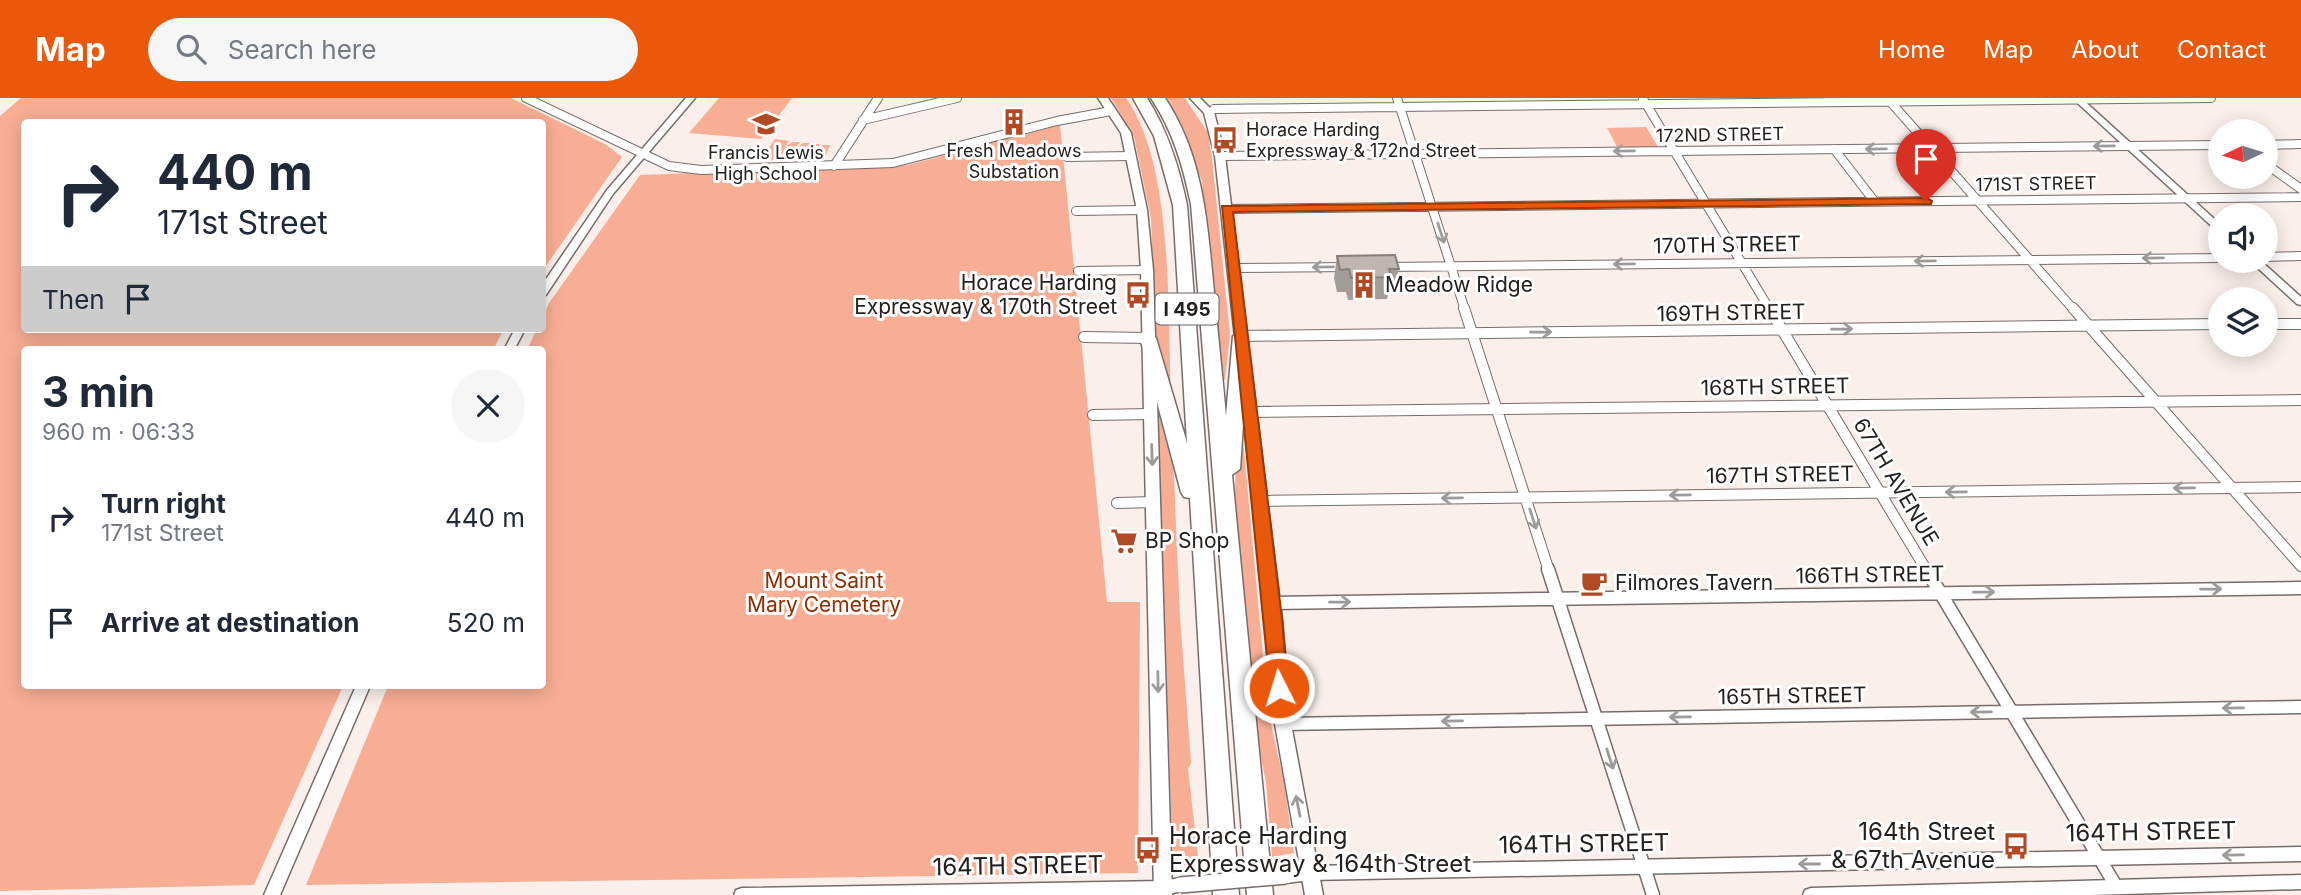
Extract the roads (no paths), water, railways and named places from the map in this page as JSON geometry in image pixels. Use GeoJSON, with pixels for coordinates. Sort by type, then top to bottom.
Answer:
{"type":"FeatureCollection","features":[{"type":"Feature","properties":{"kind":"highway","name":"I 495"},"geometry":{"type":"LineString","coordinates":[[1140,98],[1164,142],[1180,205],[1226,895]]}},
{"type":"Feature","properties":{"kind":"highway","name":"I 495"},"geometry":{"type":"LineString","coordinates":[[1158,98],[1181,139],[1198,204],[1260,895]]}},
{"type":"Feature","properties":{"kind":"highway"},"geometry":{"type":"LineString","coordinates":[[1227,526],[1241,336]]}},
{"type":"Feature","properties":{"kind":"highway"},"geometry":{"type":"LineString","coordinates":[[1148,338],[1201,529]]}},
{"type":"Feature","properties":{"kind":"main road"},"geometry":{"type":"LineString","coordinates":[[1103,98],[1126,133],[1142,210],[1147,270],[1163,892]]}},
{"type":"Feature","properties":{"kind":"main road"},"geometry":{"type":"LineString","coordinates":[[1195,98],[1212,111],[1220,156],[1272,603],[1283,724],[1314,895]]}},
{"type":"Feature","properties":{"kind":"street"},"geometry":{"type":"LineString","coordinates":[[526,98],[669,166],[701,170],[893,163],[1057,121],[1111,111]]}},
{"type":"Feature","properties":{"kind":"street"},"geometry":{"type":"LineString","coordinates":[[546,287],[610,192],[691,98]]}},
{"type":"Feature","properties":{"kind":"street"},"geometry":{"type":"LineString","coordinates":[[834,166],[877,98]]}},
{"type":"Feature","properties":{"kind":"street"},"geometry":{"type":"LineString","coordinates":[[863,120],[957,98]]}},
{"type":"Feature","properties":{"kind":"street"},"geometry":{"type":"LineString","coordinates":[[1213,98],[1212,111],[1398,102],[2211,98]]}},
{"type":"Feature","properties":{"kind":"street"},"geometry":{"type":"LineString","coordinates":[[2077,99],[2208,218]]}},
{"type":"Feature","properties":{"kind":"street"},"geometry":{"type":"LineString","coordinates":[[1889,100],[2301,566]]}},
{"type":"Feature","properties":{"kind":"street","name":"67TH AVENUE"},"geometry":{"type":"LineString","coordinates":[[1644,101],[2116,886]]}},
{"type":"Feature","properties":{"kind":"street"},"geometry":{"type":"LineString","coordinates":[[1398,102],[1653,895]]}},
{"type":"Feature","properties":{"kind":"street","name":"172ND STREET"},"geometry":{"type":"LineString","coordinates":[[1220,156],[2208,145]]}},
{"type":"Feature","properties":{"kind":"street"},"geometry":{"type":"LineString","coordinates":[[2278,145],[2301,145]]}},
{"type":"Feature","properties":{"kind":"street"},"geometry":{"type":"LineString","coordinates":[[1834,149],[1875,202]]}},
{"type":"Feature","properties":{"kind":"street"},"geometry":{"type":"LineString","coordinates":[[1067,157],[1131,156]]}},
{"type":"Feature","properties":{"kind":"street"},"geometry":{"type":"LineString","coordinates":[[2278,173],[2301,189]]}},
{"type":"Feature","properties":{"kind":"street","name":"171ST STREET"},"geometry":{"type":"LineString","coordinates":[[1226,209],[2301,197]]}},
{"type":"Feature","properties":{"kind":"street"},"geometry":{"type":"LineString","coordinates":[[1076,211],[1142,210]]}},
{"type":"Feature","properties":{"kind":"street"},"geometry":{"type":"LineString","coordinates":[[2278,257],[2301,257]]}},
{"type":"Feature","properties":{"kind":"street","name":"170TH STREET"},"geometry":{"type":"LineString","coordinates":[[1370,267],[2208,258]]}},
{"type":"Feature","properties":{"kind":"street"},"geometry":{"type":"LineString","coordinates":[[1233,268],[1357,267]]}},
{"type":"Feature","properties":{"kind":"street"},"geometry":{"type":"LineString","coordinates":[[1078,271],[1147,270]]}},
{"type":"Feature","properties":{"kind":"street"},"geometry":{"type":"LineString","coordinates":[[2268,273],[2301,302]]}},
{"type":"Feature","properties":{"kind":"street","name":"169TH STREET"},"geometry":{"type":"LineString","coordinates":[[1241,336],[2208,324]]}},
{"type":"Feature","properties":{"kind":"street"},"geometry":{"type":"LineString","coordinates":[[2278,324],[2301,324]]}},
{"type":"Feature","properties":{"kind":"street"},"geometry":{"type":"LineString","coordinates":[[1084,337],[1148,338]]}},
{"type":"Feature","properties":{"kind":"street","name":"168TH STREET"},"geometry":{"type":"LineString","coordinates":[[1250,412],[2301,400]]}},
{"type":"Feature","properties":{"kind":"street"},"geometry":{"type":"LineString","coordinates":[[1093,415],[1151,414]]}},
{"type":"Feature","properties":{"kind":"street","name":"167TH STREET"},"geometry":{"type":"LineString","coordinates":[[1260,501],[2301,487]]}},
{"type":"Feature","properties":{"kind":"street"},"geometry":{"type":"LineString","coordinates":[[1117,503],[1154,502]]}},
{"type":"Feature","properties":{"kind":"street","name":"166TH STREET"},"geometry":{"type":"LineString","coordinates":[[1272,603],[2301,588]]}},
{"type":"Feature","properties":{"kind":"street"},"geometry":{"type":"LineString","coordinates":[[272,895],[362,689]]}},
{"type":"Feature","properties":{"kind":"street","name":"165TH STREET"},"geometry":{"type":"LineString","coordinates":[[1283,724],[2301,707]]}},
{"type":"Feature","properties":{"kind":"street","name":"164TH STREET"},"geometry":{"type":"LineString","coordinates":[[743,895],[1163,892],[1180,885],[1310,873],[1889,864],[2098,856],[2301,854]]}},
{"type":"Feature","properties":{"kind":"street"},"geometry":{"type":"LineString","coordinates":[[1811,895],[2301,882]]}},
{"type":"Feature","properties":{"kind":"place","name":"Fresh Meadows Substation"},"geometry":{"type":"Point","coordinates":[1014,122]}},
{"type":"Feature","properties":{"kind":"place","name":"Francis Lewis High School"},"geometry":{"type":"Point","coordinates":[766,124]}},
{"type":"Feature","properties":{"kind":"place","name":"Horace Harding Expressway & 172nd Street"},"geometry":{"type":"Point","coordinates":[1225,140]}},
{"type":"Feature","properties":{"kind":"place","name":"Meadow Ridge"},"geometry":{"type":"Point","coordinates":[1364,285]}},
{"type":"Feature","properties":{"kind":"place","name":"Horace Harding Expressway & 170th Street"},"geometry":{"type":"Point","coordinates":[1138,295]}},
{"type":"Feature","properties":{"kind":"place","name":"BP Shop"},"geometry":{"type":"Point","coordinates":[1124,541]}},
{"type":"Feature","properties":{"kind":"place","name":"Filmores Tavern"},"geometry":{"type":"Point","coordinates":[1594,583]}},
{"type":"Feature","properties":{"kind":"place","name":"164th Street & 67th Avenue"},"geometry":{"type":"Point","coordinates":[2016,846]}},
{"type":"Feature","properties":{"kind":"place","name":"Horace Harding Expressway & 164th Street"},"geometry":{"type":"Point","coordinates":[1148,850]}},
{"type":"Feature","properties":{"kind":"park label","name":"Mount Saint Mary Cemetery"},"geometry":{"type":"Point","coordinates":[824,593]}}]}
